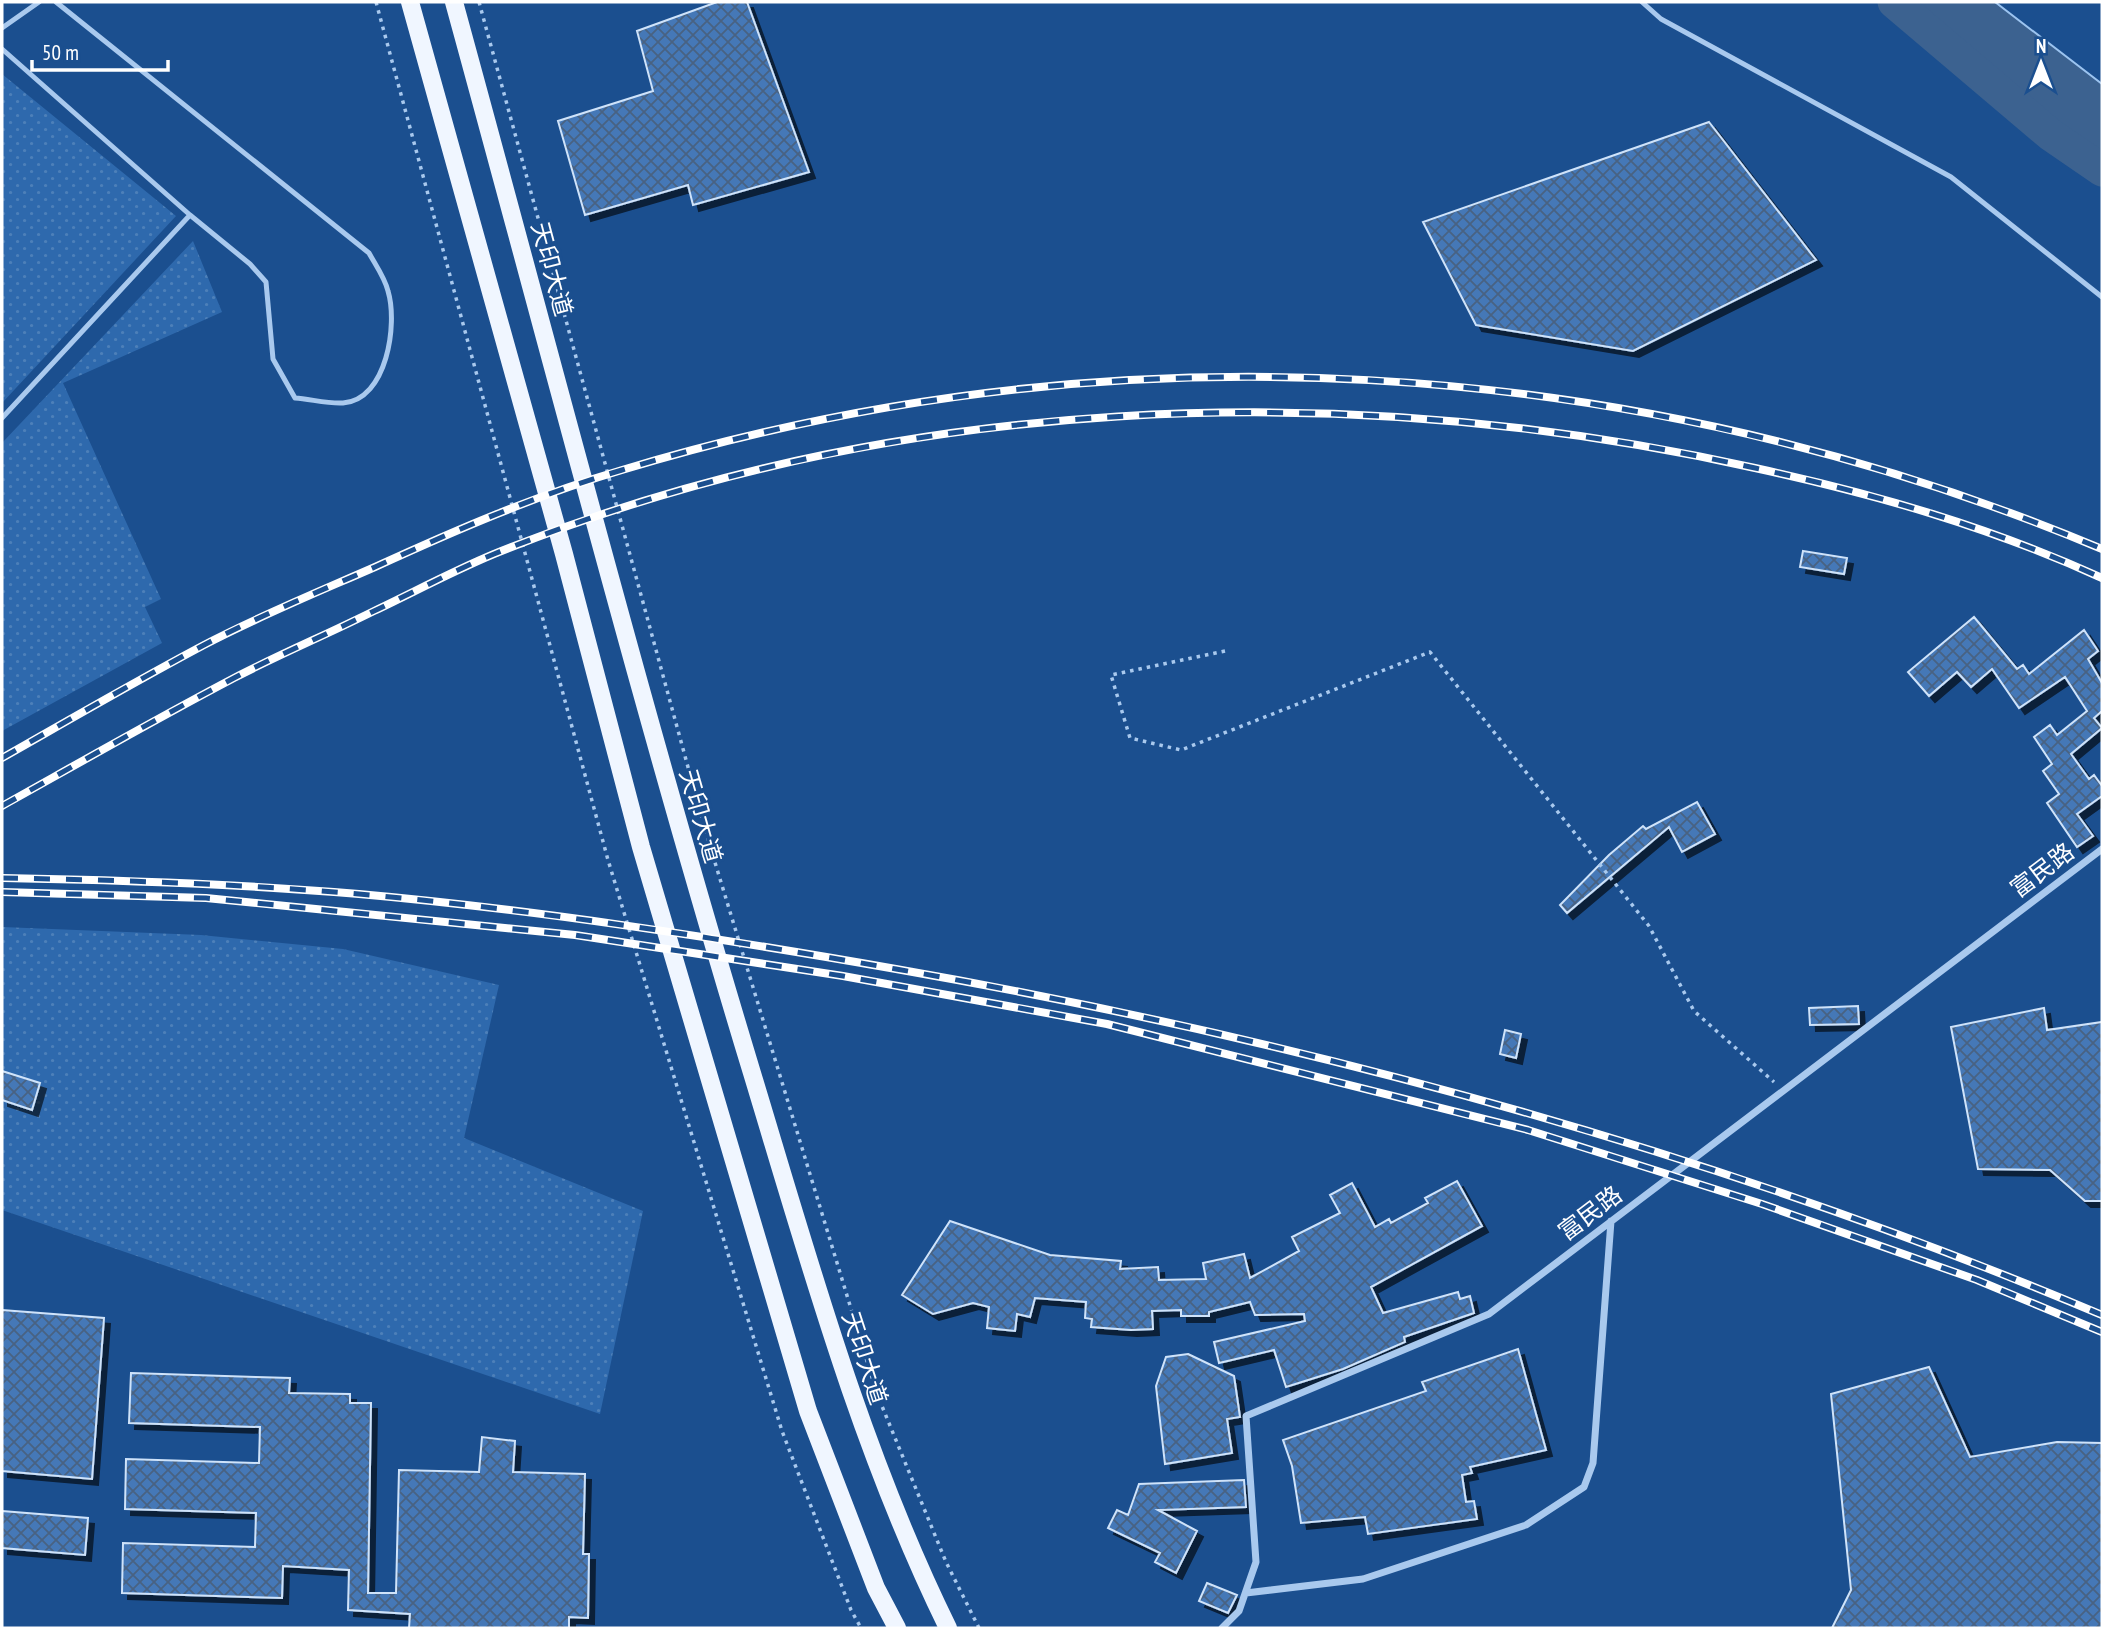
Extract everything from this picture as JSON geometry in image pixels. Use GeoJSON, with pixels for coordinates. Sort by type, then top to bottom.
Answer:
{"type":"FeatureCollection","features":[{"type":"Feature","properties":{"kind":"main road"},"geometry":{"type":"LineString","coordinates":[[410,2],[564,554],[641,847],[808,1411],[876,1588],[897,1628]]}},
{"type":"Feature","properties":{"kind":"main road","name":"天印大道"},"geometry":{"type":"LineString","coordinates":[[454,2],[692,877],[850,1397],[917,1565],[948,1628]]}},
{"type":"Feature","properties":{"kind":"street","name":"富民路"},"geometry":{"type":"LineString","coordinates":[[1222,1628],[1239,1611],[1256,1562],[1246,1416],[1489,1314],[2102,849]]}},
{"type":"Feature","properties":{"kind":"street"},"geometry":{"type":"LineString","coordinates":[[1245,1593],[1363,1578],[1526,1525],[1584,1487],[1593,1463],[1611,1221]]}},
{"type":"Feature","properties":{"kind":"lane"},"geometry":{"type":"LineString","coordinates":[[2,28],[39,2]]}},
{"type":"Feature","properties":{"kind":"lane"},"geometry":{"type":"LineString","coordinates":[[2,49],[190,215],[250,264],[266,282],[273,359],[295,398],[345,403],[366,394],[382,368],[392,339],[388,290],[369,253],[56,2]]}},
{"type":"Feature","properties":{"kind":"lane"},"geometry":{"type":"LineString","coordinates":[[1642,2],[1661,19],[1951,177],[2102,297]]}},
{"type":"Feature","properties":{"kind":"lane"},"geometry":{"type":"LineString","coordinates":[[2,418],[190,215]]}},
{"type":"Feature","properties":{"kind":"path"},"geometry":{"type":"LineString","coordinates":[[376,2],[608,860],[782,1431],[850,1610],[861,1628]]}},
{"type":"Feature","properties":{"kind":"path"},"geometry":{"type":"LineString","coordinates":[[480,2],[628,537],[706,833],[877,1394],[946,1562],[979,1628]]}},
{"type":"Feature","properties":{"kind":"path"},"geometry":{"type":"LineString","coordinates":[[1225,651],[1111,675],[1130,738],[1181,750],[1430,652],[1649,926],[1694,1011],[1784,1090]]}},
{"type":"Feature","properties":{"kind":"shaded area"},"geometry":{"type":"Polygon","coordinates":[[[1884,2],[1995,2],[2102,84],[2102,165],[1884,2]]]}},
{"type":"Feature","properties":{"kind":"shaded area"},"geometry":{"type":"Polygon","coordinates":[[[2,74],[176,216],[2,403],[2,74]]]}},
{"type":"Feature","properties":{"kind":"shaded area"},"geometry":{"type":"Polygon","coordinates":[[[193,241],[222,312],[63,383],[161,599],[145,607],[162,643],[2,731],[2,443],[193,241]]]}},
{"type":"Feature","properties":{"kind":"shaded area"},"geometry":{"type":"Polygon","coordinates":[[[2,927],[201,935],[343,949],[499,985],[464,1138],[643,1211],[600,1414],[2,1210],[2,927]]]}},
{"type":"Feature","properties":{"kind":"building"},"geometry":{"type":"Polygon","coordinates":[[[717,2],[747,2],[809,172],[693,205],[688,185],[585,215],[558,121],[653,91],[637,31],[717,2]]]}},
{"type":"Feature","properties":{"kind":"building"},"geometry":{"type":"Polygon","coordinates":[[[1709,122],[1816,260],[1633,351],[1476,325],[1423,222],[1709,122]]]}},
{"type":"Feature","properties":{"kind":"building"},"geometry":{"type":"Polygon","coordinates":[[[1803,551],[1847,558],[1844,574],[1800,567],[1803,551]]]}},
{"type":"Feature","properties":{"kind":"building"},"geometry":{"type":"Polygon","coordinates":[[[1974,617],[2017,669],[2023,665],[2029,674],[2084,630],[2098,651],[2088,659],[2102,683],[2102,711],[2094,718],[2102,728],[2071,754],[2089,779],[2094,775],[2102,786],[2102,796],[2077,814],[2093,836],[2077,847],[2047,803],[2059,794],[2043,771],[2052,764],[2034,737],[2050,725],[2057,735],[2087,711],[2065,677],[2019,708],[1992,669],[1971,687],[1957,672],[1929,696],[1908,672],[1974,617]]]}},
{"type":"Feature","properties":{"kind":"building"},"geometry":{"type":"Polygon","coordinates":[[[1697,802],[1715,834],[1682,852],[1669,827],[1567,913],[1560,905],[1609,855],[1643,826],[1646,829],[1697,802]]]}},
{"type":"Feature","properties":{"kind":"building"},"geometry":{"type":"Polygon","coordinates":[[[1858,1006],[1859,1024],[1810,1025],[1809,1008],[1858,1006]]]}},
{"type":"Feature","properties":{"kind":"building"},"geometry":{"type":"Polygon","coordinates":[[[2044,1008],[2047,1030],[2102,1022],[2102,1201],[2085,1201],[2050,1170],[1978,1169],[1951,1027],[2044,1008]]]}},
{"type":"Feature","properties":{"kind":"building"},"geometry":{"type":"Polygon","coordinates":[[[1505,1030],[1521,1034],[1516,1058],[1500,1054],[1505,1030]]]}},
{"type":"Feature","properties":{"kind":"building"},"geometry":{"type":"Polygon","coordinates":[[[2,1071],[40,1083],[32,1110],[2,1100],[2,1071]]]}},
{"type":"Feature","properties":{"kind":"building"},"geometry":{"type":"Polygon","coordinates":[[[1457,1181],[1482,1226],[1371,1287],[1383,1313],[1458,1292],[1460,1299],[1470,1296],[1474,1313],[1404,1337],[1405,1342],[1343,1369],[1286,1387],[1274,1350],[1219,1363],[1214,1342],[1305,1321],[1304,1314],[1255,1315],[1250,1302],[1209,1312],[1209,1316],[1181,1316],[1181,1310],[1152,1311],[1153,1329],[1131,1330],[1091,1327],[1092,1319],[1085,1318],[1086,1302],[1035,1298],[1030,1317],[1017,1314],[1015,1331],[987,1328],[989,1307],[973,1303],[933,1314],[902,1295],[950,1221],[1050,1255],[1121,1261],[1120,1269],[1158,1267],[1159,1280],[1206,1279],[1203,1263],[1244,1254],[1250,1278],[1299,1251],[1292,1237],[1340,1213],[1330,1195],[1352,1183],[1375,1227],[1389,1219],[1391,1223],[1428,1203],[1425,1198],[1457,1181]]]}},
{"type":"Feature","properties":{"kind":"building"},"geometry":{"type":"Polygon","coordinates":[[[2,1310],[104,1318],[92,1479],[2,1471],[2,1310]]]}},
{"type":"Feature","properties":{"kind":"building"},"geometry":{"type":"Polygon","coordinates":[[[1518,1349],[1546,1450],[1470,1467],[1472,1473],[1462,1475],[1466,1502],[1474,1501],[1477,1519],[1368,1534],[1365,1517],[1301,1523],[1292,1466],[1283,1440],[1426,1391],[1422,1382],[1518,1349]]]}},
{"type":"Feature","properties":{"kind":"building"},"geometry":{"type":"Polygon","coordinates":[[[1188,1354],[1234,1376],[1240,1417],[1227,1419],[1232,1453],[1165,1464],[1156,1386],[1166,1357],[1188,1354]]]}},
{"type":"Feature","properties":{"kind":"building"},"geometry":{"type":"Polygon","coordinates":[[[1929,1367],[1970,1457],[2057,1442],[2102,1443],[2102,1628],[1832,1628],[1851,1590],[1831,1394],[1929,1367]]]}},
{"type":"Feature","properties":{"kind":"building"},"geometry":{"type":"Polygon","coordinates":[[[131,1373],[290,1378],[289,1393],[350,1394],[350,1403],[371,1403],[368,1593],[396,1593],[399,1470],[479,1472],[482,1437],[515,1441],[513,1472],[585,1474],[583,1554],[589,1554],[588,1618],[569,1617],[569,1628],[409,1628],[410,1614],[348,1610],[349,1570],[283,1566],[282,1598],[122,1593],[123,1543],[255,1547],[256,1513],[125,1509],[126,1459],[259,1463],[260,1427],[129,1423],[131,1373]]]}},
{"type":"Feature","properties":{"kind":"building"},"geometry":{"type":"Polygon","coordinates":[[[1244,1480],[1246,1507],[1158,1510],[1197,1531],[1176,1573],[1155,1562],[1160,1553],[1108,1528],[1117,1510],[1128,1515],[1139,1484],[1244,1480]]]}},
{"type":"Feature","properties":{"kind":"building"},"geometry":{"type":"Polygon","coordinates":[[[2,1511],[88,1518],[85,1555],[2,1548],[2,1511]]]}},
{"type":"Feature","properties":{"kind":"building"},"geometry":{"type":"Polygon","coordinates":[[[1207,1583],[1237,1595],[1228,1613],[1199,1601],[1207,1583]]]}},
{"type":"Feature","properties":{"kind":"waterway"},"geometry":{"type":"LineString","coordinates":[[1894,2],[2051,135],[2102,170]]}},
{"type":"Feature","properties":{"kind":"railway"},"geometry":{"type":"LineString","coordinates":[[2,758],[225,634],[528,502],[622,470],[807,423],[993,392],[1181,378],[1369,380],[1556,398],[1741,433],[1923,483],[2102,549]]}},
{"type":"Feature","properties":{"kind":"railway"},"geometry":{"type":"LineString","coordinates":[[2,806],[234,678],[494,554],[645,501],[800,460],[958,432],[1118,416],[1278,413],[1439,420],[1598,439],[1755,468],[1888,501],[2017,543],[2102,578]]}},
{"type":"Feature","properties":{"kind":"railway"},"geometry":{"type":"LineString","coordinates":[[2,878],[270,888],[494,908],[762,946],[1050,998],[1357,1067],[1509,1108],[1659,1153],[1809,1202],[1956,1256],[2102,1315]]}},
{"type":"Feature","properties":{"kind":"railway"},"geometry":{"type":"LineString","coordinates":[[2,892],[206,898],[575,935],[843,976],[1107,1024],[1528,1130],[1762,1204],[1977,1280],[2102,1332]]}}]}
